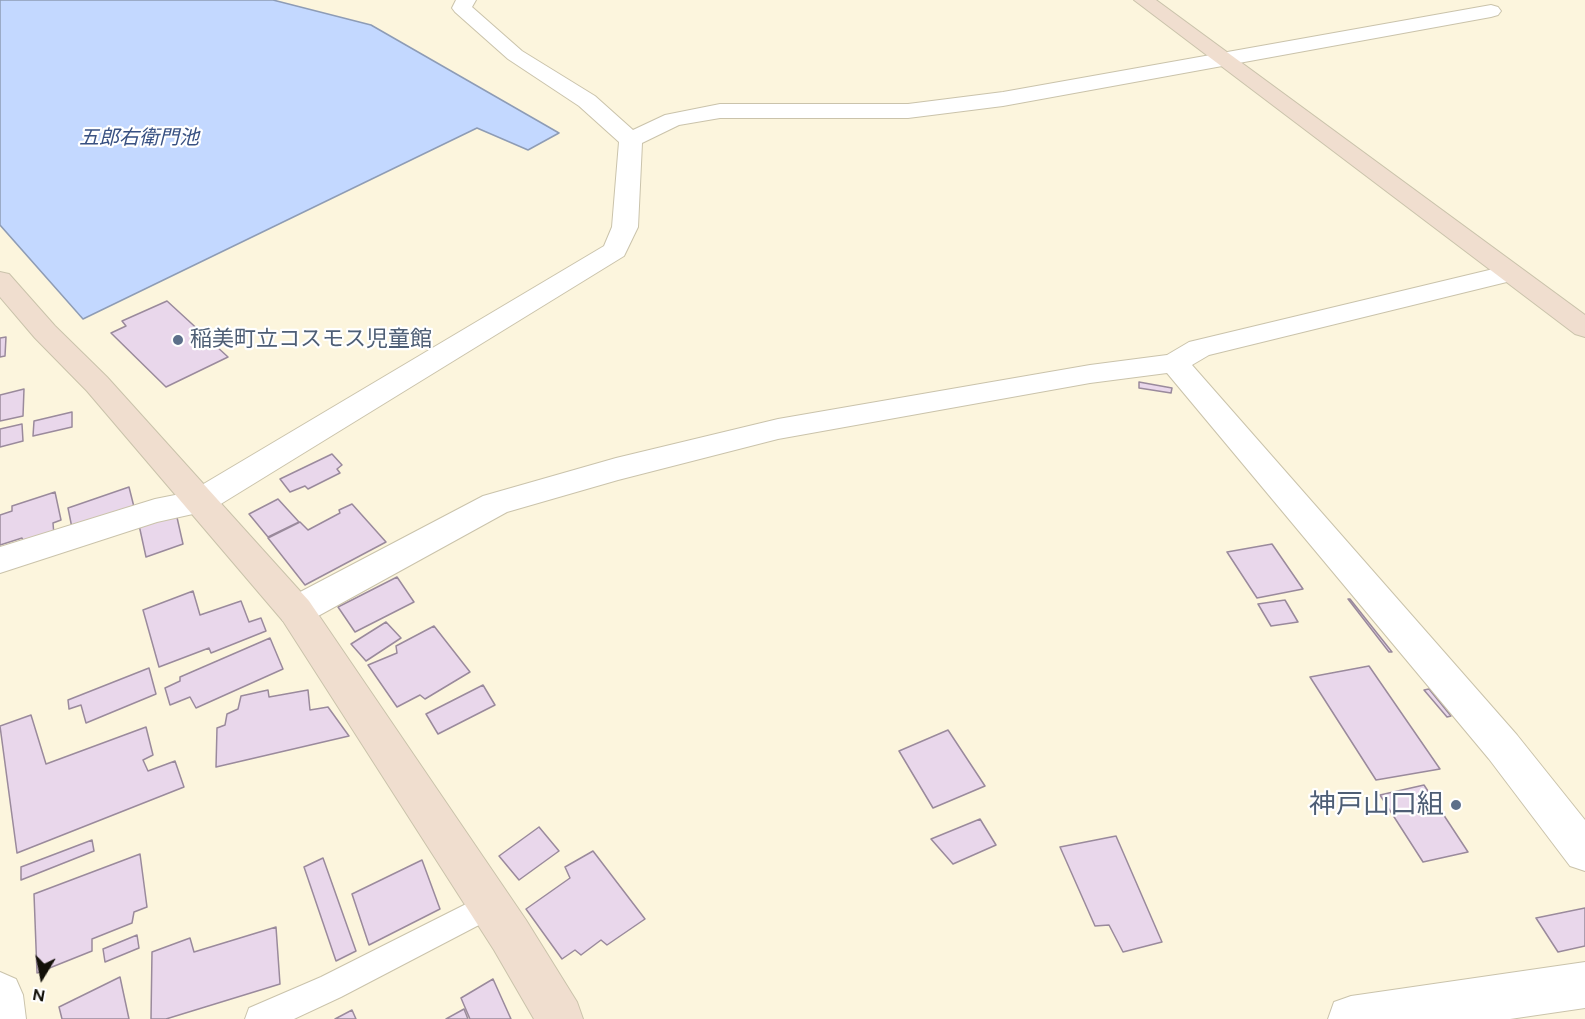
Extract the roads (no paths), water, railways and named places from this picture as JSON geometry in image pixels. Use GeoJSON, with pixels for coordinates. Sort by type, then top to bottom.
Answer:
{"type":"FeatureCollection","features":[{"type":"Feature","properties":{"kind":"street"},"geometry":{"type":"LineString","coordinates":[[466,0],[462,8],[515,55],[587,101],[631,140]]}},
{"type":"Feature","properties":{"kind":"street"},"geometry":{"type":"LineString","coordinates":[[1144,0],[1585,328]]}},
{"type":"Feature","properties":{"kind":"street"},"geometry":{"type":"LineString","coordinates":[[631,140],[672,120],[720,111],[908,111],[1003,99],[1491,11]]}},
{"type":"Feature","properties":{"kind":"street"},"geometry":{"type":"LineString","coordinates":[[0,560],[155,511],[199,502],[615,250],[626,226],[631,140]]}},
{"type":"Feature","properties":{"kind":"street"},"geometry":{"type":"LineString","coordinates":[[296,610],[495,504],[616,469],[778,429],[1079,376],[1174,363],[1199,348],[1510,273]]}},
{"type":"Feature","properties":{"kind":"street"},"geometry":{"type":"LineString","coordinates":[[0,280],[45,332],[97,384],[296,610],[490,906],[560,1019]]}},
{"type":"Feature","properties":{"kind":"street"},"geometry":{"type":"LineString","coordinates":[[1174,363],[1503,747],[1585,852]]}},
{"type":"Feature","properties":{"kind":"street"},"geometry":{"type":"LineString","coordinates":[[1351,1019],[1585,985]]}},
{"type":"Feature","properties":{"kind":"street"},"geometry":{"type":"LineString","coordinates":[[0,994],[3,1019]]}},
{"type":"Feature","properties":{"kind":"lane"},"geometry":{"type":"LineString","coordinates":[[260,1019],[330,987],[490,906]]}},
{"type":"Feature","properties":{"kind":"water","name":"五郎右衛門池"},"geometry":{"type":"Polygon","coordinates":[[[0,0],[273,0],[371,25],[559,133],[528,150],[477,128],[83,319],[0,225],[0,0]]]}},
{"type":"Feature","properties":{"kind":"place","name":"稲美町立コスモス児童館"},"geometry":{"type":"Point","coordinates":[178,340]}},
{"type":"Feature","properties":{"kind":"place","name":"神戸山口組"},"geometry":{"type":"Point","coordinates":[1456,805]}}]}
